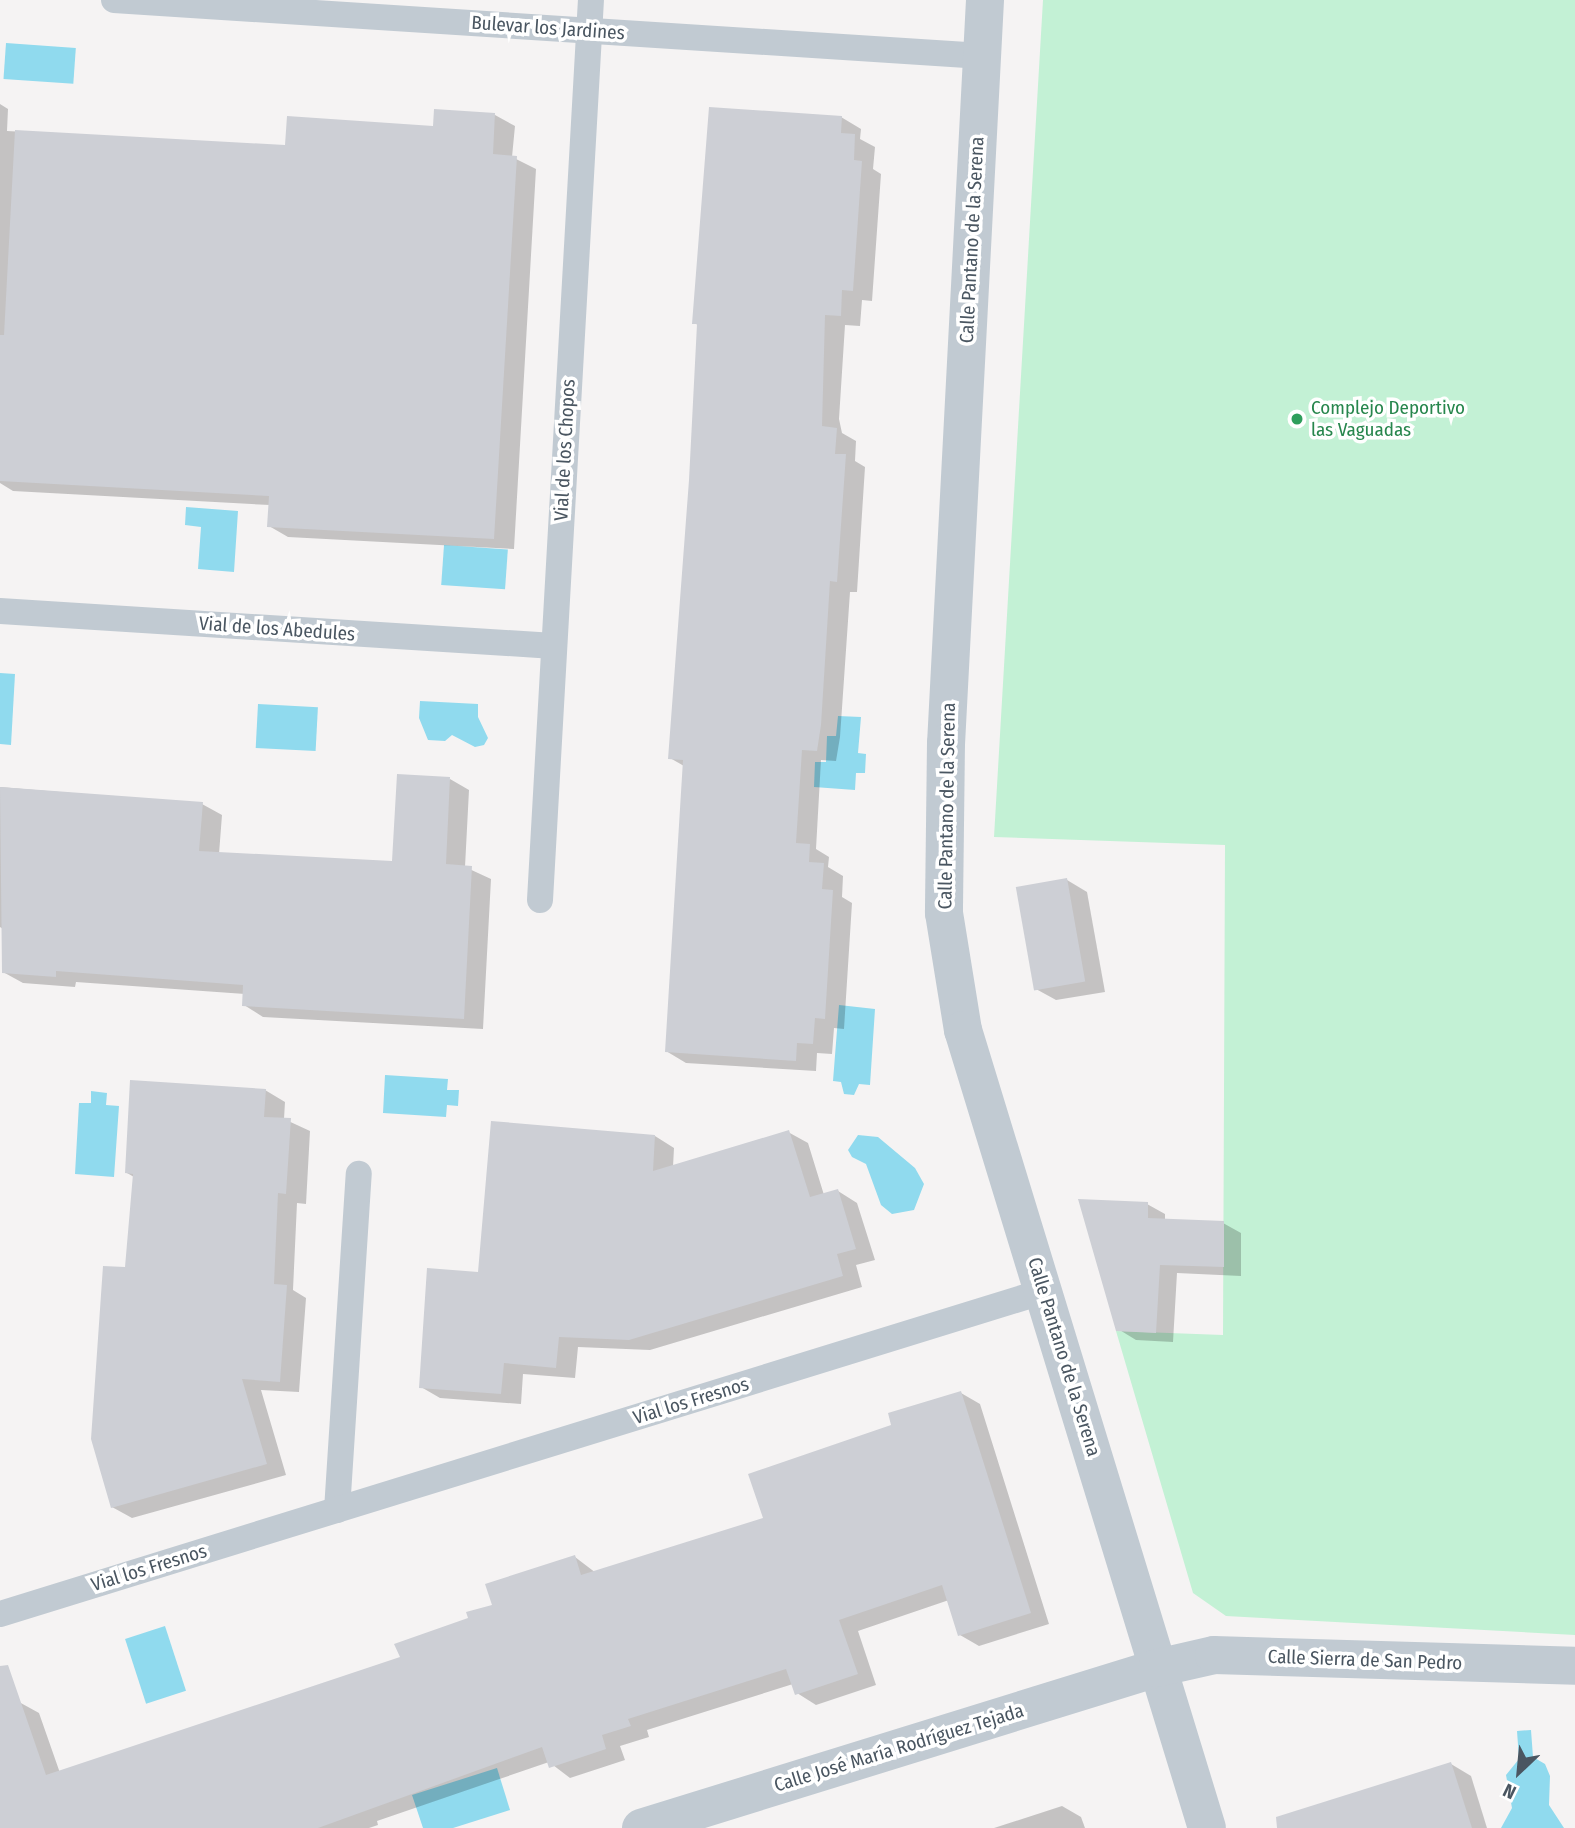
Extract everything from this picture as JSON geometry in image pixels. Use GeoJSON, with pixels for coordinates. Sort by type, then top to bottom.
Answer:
{"type":"FeatureCollection","features":[{"type":"Feature","properties":{"kind":"street","name":"Calle Pantano de la Serena"},"geometry":{"type":"LineString","coordinates":[[985,0],[946,743],[944,913],[963,1030],[1207,1828]]}},
{"type":"Feature","properties":{"kind":"street","name":"Calle Sierra de San Pedro"},"geometry":{"type":"LineString","coordinates":[[1157,1668],[1214,1655],[1575,1666]]}},
{"type":"Feature","properties":{"kind":"street","name":"Calle José María Rodríguez Tejada"},"geometry":{"type":"LineString","coordinates":[[641,1828],[1157,1668]]}},
{"type":"Feature","properties":{"kind":"lane","name":"Bulevar los Jardines"},"geometry":{"type":"LineString","coordinates":[[114,0],[982,56]]}},
{"type":"Feature","properties":{"kind":"lane","name":"Vial de los Chopos"},"geometry":{"type":"LineString","coordinates":[[540,900],[591,0]]}},
{"type":"Feature","properties":{"kind":"lane","name":"Vial de los Abedules"},"geometry":{"type":"LineString","coordinates":[[0,611],[554,646]]}},
{"type":"Feature","properties":{"kind":"lane"},"geometry":{"type":"LineString","coordinates":[[337,1510],[359,1174]]}},
{"type":"Feature","properties":{"kind":"lane","name":"Vial los Fresnos"},"geometry":{"type":"LineString","coordinates":[[0,1614],[1045,1291]]}},
{"type":"Feature","properties":{"kind":"green space","name":"Complejo Deportivo las Vaguadas"},"geometry":{"type":"Polygon","coordinates":[[[1043,0],[1575,0],[1575,1635],[1226,1616],[1193,1593],[1116,1331],[1223,1335],[1225,845],[994,837],[1043,0]]]}},
{"type":"Feature","properties":{"kind":"water"},"geometry":{"type":"Polygon","coordinates":[[[6,43],[76,48],[73,84],[3,79],[6,43]]]}},
{"type":"Feature","properties":{"kind":"water"},"geometry":{"type":"Polygon","coordinates":[[[186,507],[238,511],[234,572],[198,569],[201,527],[185,525],[186,507]]]}},
{"type":"Feature","properties":{"kind":"water"},"geometry":{"type":"Polygon","coordinates":[[[444,545],[508,549],[505,589],[441,585],[444,545]]]}},
{"type":"Feature","properties":{"kind":"water"},"geometry":{"type":"Polygon","coordinates":[[[0,673],[15,674],[11,745],[0,744],[0,673]]]}},
{"type":"Feature","properties":{"kind":"water"},"geometry":{"type":"Polygon","coordinates":[[[420,701],[478,704],[478,717],[488,738],[484,745],[475,747],[452,735],[445,741],[428,740],[419,718],[420,701]]]}},
{"type":"Feature","properties":{"kind":"water"},"geometry":{"type":"Polygon","coordinates":[[[258,704],[318,707],[316,751],[256,748],[258,704]]]}},
{"type":"Feature","properties":{"kind":"water"},"geometry":{"type":"Polygon","coordinates":[[[838,716],[861,717],[858,753],[866,754],[865,773],[856,773],[855,790],[814,787],[815,762],[826,762],[827,736],[836,736],[838,716]]]}},
{"type":"Feature","properties":{"kind":"water"},"geometry":{"type":"Polygon","coordinates":[[[839,1005],[875,1009],[870,1085],[859,1084],[854,1095],[844,1094],[841,1082],[833,1081],[839,1005]]]}},
{"type":"Feature","properties":{"kind":"water"},"geometry":{"type":"Polygon","coordinates":[[[385,1075],[448,1079],[447,1090],[459,1090],[458,1106],[447,1105],[446,1117],[383,1113],[385,1075]]]}},
{"type":"Feature","properties":{"kind":"water"},"geometry":{"type":"Polygon","coordinates":[[[91,1091],[107,1093],[106,1105],[119,1106],[114,1177],[75,1174],[79,1103],[91,1103],[91,1091]]]}},
{"type":"Feature","properties":{"kind":"water"},"geometry":{"type":"Polygon","coordinates":[[[858,1135],[878,1137],[915,1168],[924,1184],[914,1210],[892,1214],[881,1205],[866,1164],[852,1157],[848,1150],[858,1135]]]}},
{"type":"Feature","properties":{"kind":"water"},"geometry":{"type":"Polygon","coordinates":[[[165,1626],[186,1691],[146,1704],[125,1639],[165,1626]]]}},
{"type":"Feature","properties":{"kind":"water"},"geometry":{"type":"Polygon","coordinates":[[[1531,1730],[1533,1757],[1545,1764],[1550,1776],[1549,1805],[1564,1828],[1501,1828],[1512,1808],[1506,1775],[1519,1759],[1517,1731],[1531,1730]]]}},
{"type":"Feature","properties":{"kind":"water"},"geometry":{"type":"Polygon","coordinates":[[[497,1768],[510,1810],[453,1828],[423,1828],[412,1795],[497,1768]]]}},
{"type":"Feature","properties":{"kind":"building"},"geometry":{"type":"Polygon","coordinates":[[[709,107],[842,116],[841,133],[855,134],[854,160],[862,161],[853,291],[842,290],[841,316],[825,315],[822,426],[837,428],[835,454],[846,454],[837,582],[830,581],[821,725],[817,751],[802,750],[796,843],[810,844],[809,862],[824,863],[822,889],[833,890],[825,1019],[815,1018],[813,1044],[797,1043],[796,1061],[665,1052],[683,760],[668,759],[689,480],[697,324],[692,324],[709,107]]]}},
{"type":"Feature","properties":{"kind":"building"},"geometry":{"type":"Polygon","coordinates":[[[434,109],[495,113],[493,154],[517,156],[494,539],[267,527],[269,496],[0,481],[0,335],[4,335],[15,130],[285,145],[287,116],[433,126],[434,109]]]}},
{"type":"Feature","properties":{"kind":"building"},"geometry":{"type":"Polygon","coordinates":[[[397,774],[450,777],[446,864],[472,866],[464,1019],[242,1006],[243,985],[56,971],[56,977],[2,973],[0,787],[203,802],[199,851],[392,861],[397,774]]]}},
{"type":"Feature","properties":{"kind":"building"},"geometry":{"type":"Polygon","coordinates":[[[1067,878],[1085,981],[1034,990],[1016,887],[1067,878]]]}},
{"type":"Feature","properties":{"kind":"building"},"geometry":{"type":"Polygon","coordinates":[[[130,1080],[266,1089],[264,1117],[291,1118],[286,1194],[278,1193],[274,1284],[287,1285],[280,1382],[242,1379],[267,1464],[111,1508],[91,1439],[103,1266],[125,1267],[133,1174],[125,1173],[130,1080]]]}},
{"type":"Feature","properties":{"kind":"building"},"geometry":{"type":"Polygon","coordinates":[[[491,1121],[655,1135],[653,1171],[789,1130],[810,1197],[838,1189],[856,1249],[837,1254],[843,1276],[629,1340],[559,1337],[556,1368],[504,1363],[501,1394],[419,1388],[427,1268],[478,1272],[491,1121]]]}},
{"type":"Feature","properties":{"kind":"building"},"geometry":{"type":"Polygon","coordinates":[[[1078,1199],[1148,1202],[1148,1218],[1224,1221],[1224,1267],[1160,1265],[1156,1333],[1116,1331],[1078,1199]]]}},
{"type":"Feature","properties":{"kind":"building"},"geometry":{"type":"Polygon","coordinates":[[[961,1391],[1031,1613],[958,1636],[942,1585],[839,1620],[858,1674],[795,1695],[786,1669],[628,1719],[631,1726],[602,1735],[606,1749],[549,1768],[542,1747],[318,1828],[0,1828],[0,1666],[8,1665],[46,1775],[400,1657],[394,1644],[468,1618],[466,1612],[492,1605],[485,1584],[575,1555],[581,1575],[763,1518],[748,1474],[891,1425],[888,1413],[961,1391]]]}},
{"type":"Feature","properties":{"kind":"building"},"geometry":{"type":"Polygon","coordinates":[[[1451,1762],[1472,1828],[1277,1828],[1276,1817],[1451,1762]]]}},
{"type":"Feature","properties":{"kind":"place","name":"Complejo Deportivo las Vaguadas"},"geometry":{"type":"Point","coordinates":[1297,419]}}]}
